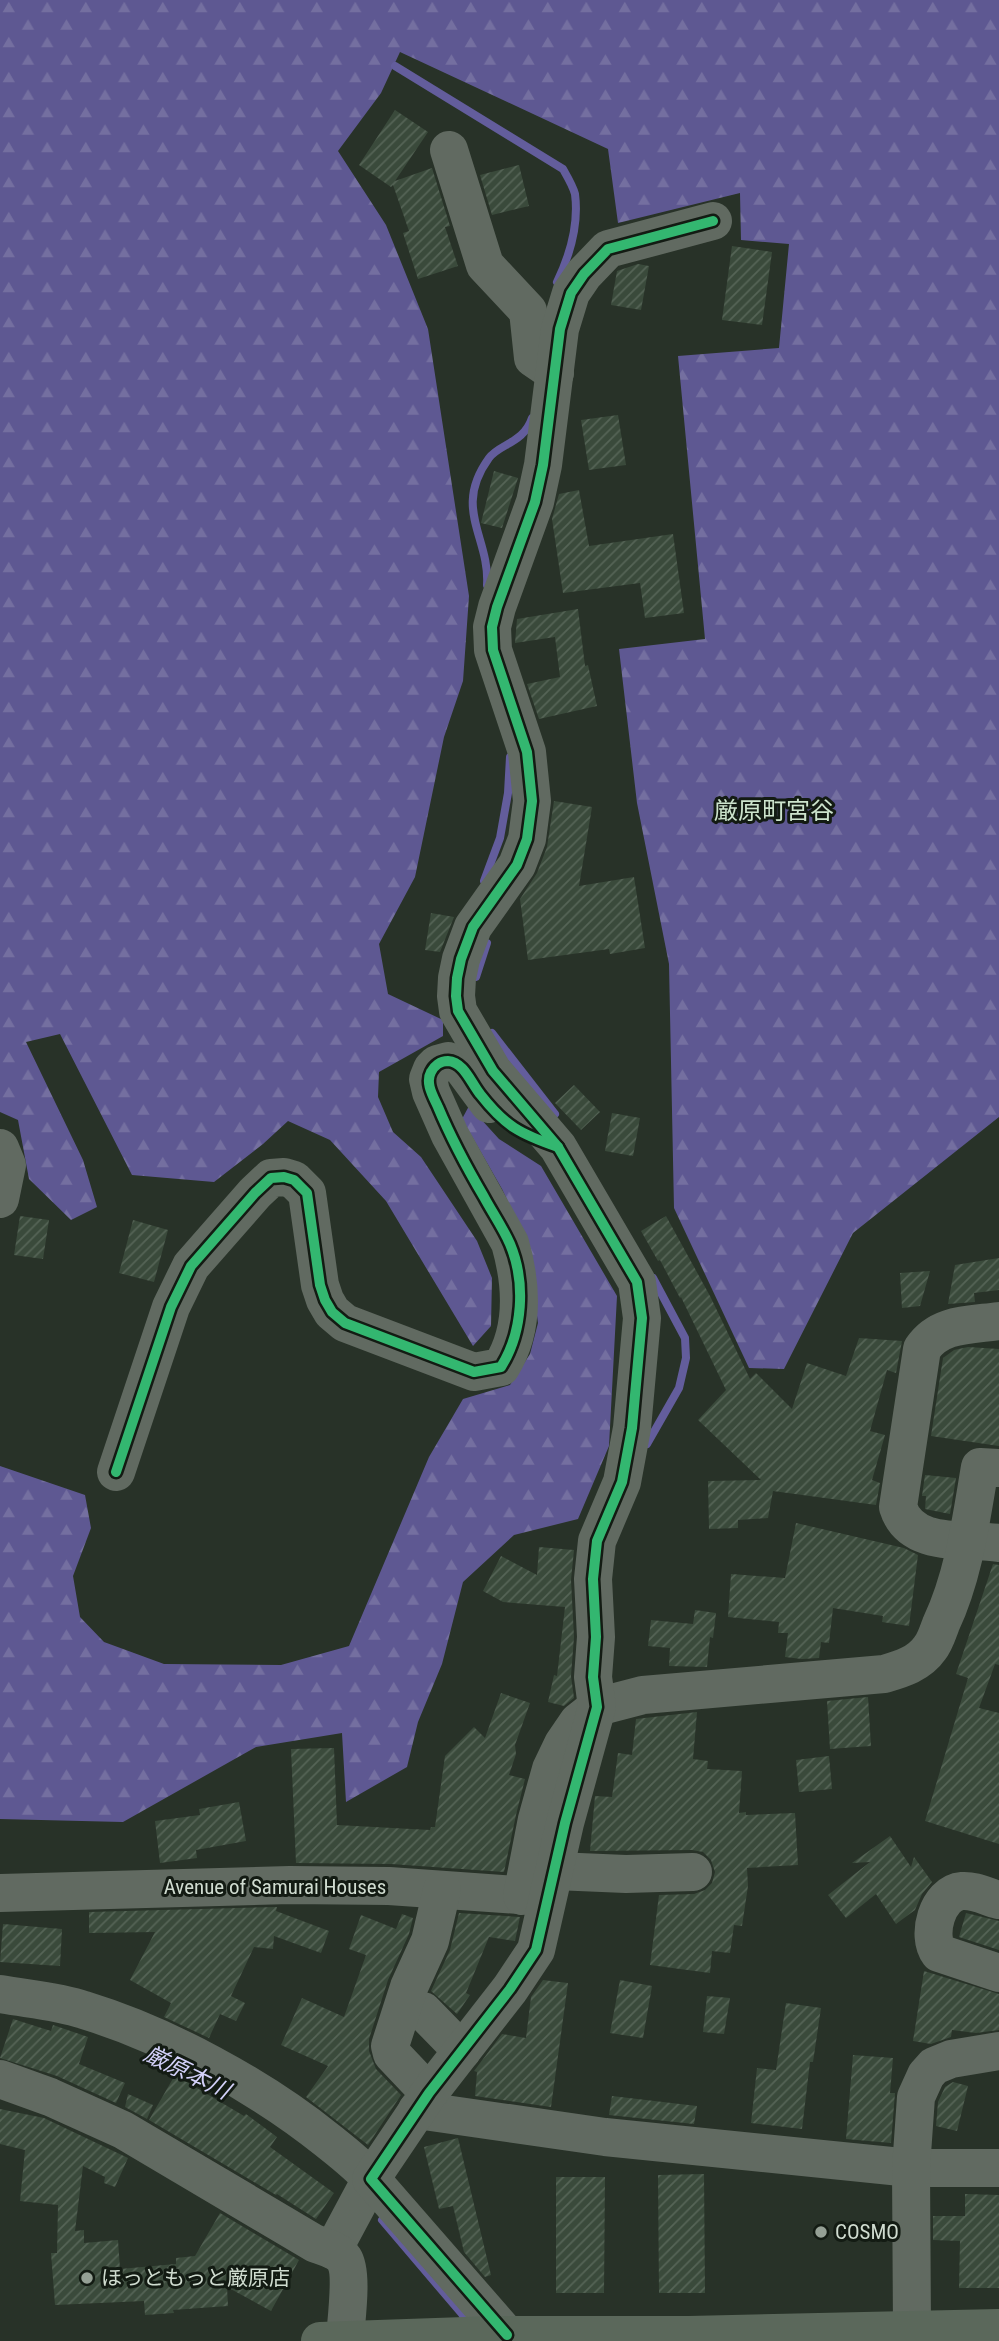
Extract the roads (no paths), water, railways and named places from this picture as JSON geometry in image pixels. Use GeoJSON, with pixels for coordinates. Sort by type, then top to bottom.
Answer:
{"type":"FeatureCollection","features":[{"type":"Feature","properties":{"kind":"highway"},"geometry":{"type":"LineString","coordinates":[[332,2340],[999,2328]]}},
{"type":"Feature","properties":{"kind":"street"},"geometry":{"type":"LineString","coordinates":[[449,150],[485,265],[528,311],[533,358],[555,373]]}},
{"type":"Feature","properties":{"kind":"street"},"geometry":{"type":"LineString","coordinates":[[333,2250],[362,2180],[420,2091],[447,2035],[529,1963],[536,1950],[542,1873],[597,1707],[593,1677],[596,1637],[593,1579],[597,1541],[622,1482],[632,1428],[642,1318],[641,1296],[637,1282],[558,1147],[493,1071],[458,1011],[457,978],[473,927],[517,865],[527,839],[532,801],[527,752],[493,650],[492,627],[535,502],[543,465],[560,329],[571,293],[584,274],[608,249],[713,221]]}},
{"type":"Feature","properties":{"kind":"street"},"geometry":{"type":"LineString","coordinates":[[116,1472],[171,1307],[191,1266],[271,1178],[295,1180],[307,1193],[320,1285],[324,1300],[332,1312],[361,1331],[474,1372],[487,1371],[501,1367],[509,1355],[519,1315],[520,1287],[510,1243],[450,1135],[431,1092],[428,1079],[432,1069],[448,1061],[461,1066],[504,1121],[526,1136],[558,1147]]}},
{"type":"Feature","properties":{"kind":"street"},"geometry":{"type":"LineString","coordinates":[[0,1148],[7,1165],[0,1199]]}},
{"type":"Feature","properties":{"kind":"street"},"geometry":{"type":"LineString","coordinates":[[983,1542],[919,1534],[906,1525],[898,1507],[922,1349],[939,1331],[999,1321]]}},
{"type":"Feature","properties":{"kind":"street"},"geometry":{"type":"LineString","coordinates":[[597,1707],[643,1695],[884,1674],[903,1669],[930,1648],[983,1542],[980,1467],[999,1468]]}},
{"type":"Feature","properties":{"kind":"street","name":"Avenue of Samurai Houses"},"geometry":{"type":"LineString","coordinates":[[0,1893],[290,1885],[389,1886],[442,1890],[542,1873],[693,1872]]}},
{"type":"Feature","properties":{"kind":"street"},"geometry":{"type":"LineString","coordinates":[[442,1890],[430,1941],[409,1987],[390,2046],[392,2054],[420,2091],[605,2137],[911,2168],[999,2168]]}},
{"type":"Feature","properties":{"kind":"street"},"geometry":{"type":"LineString","coordinates":[[999,1900],[973,1891],[952,1894],[944,1902],[932,1937],[939,1953],[999,1973]]}},
{"type":"Feature","properties":{"kind":"street"},"geometry":{"type":"LineString","coordinates":[[0,1994],[83,2009],[168,2043],[233,2077],[302,2120],[362,2180],[500,2335]]}},
{"type":"Feature","properties":{"kind":"street"},"geometry":{"type":"LineString","coordinates":[[912,2330],[911,2168],[916,2097],[926,2075],[934,2066],[951,2059],[999,2051]]}},
{"type":"Feature","properties":{"kind":"street"},"geometry":{"type":"LineString","coordinates":[[0,2079],[50,2097],[123,2130],[344,2258],[348,2270],[332,2340]]}},
{"type":"Feature","properties":{"kind":"waterway"},"geometry":{"type":"LineString","coordinates":[[395,66],[563,169],[575,194],[576,217],[566,261],[557,282]]}},
{"type":"Feature","properties":{"kind":"waterway"},"geometry":{"type":"LineString","coordinates":[[487,585],[473,508],[478,476],[493,453],[518,438],[532,418]]}},
{"type":"Feature","properties":{"kind":"waterway"},"geometry":{"type":"LineString","coordinates":[[486,883],[484,881],[500,838],[508,793],[510,757]]}},
{"type":"Feature","properties":{"kind":"waterway"},"geometry":{"type":"LineString","coordinates":[[476,977],[487,943]]}},
{"type":"Feature","properties":{"kind":"waterway"},"geometry":{"type":"LineString","coordinates":[[492,1033],[555,1114]]}},
{"type":"Feature","properties":{"kind":"waterway"},"geometry":{"type":"LineString","coordinates":[[647,1444],[679,1388],[686,1358],[685,1338],[653,1278]]}},
{"type":"Feature","properties":{"kind":"waterway"},"geometry":{"type":"LineString","coordinates":[[382,2220],[462,2314],[469,2326]]}},
{"type":"Feature","properties":{"kind":"place","name":"COSMO"},"geometry":{"type":"Point","coordinates":[821,2232]}},
{"type":"Feature","properties":{"kind":"place","name":"ほっともっと厳原店"},"geometry":{"type":"Point","coordinates":[87,2278]}},
{"type":"Feature","properties":{"kind":"district","name":"厳原町宮谷"},"geometry":{"type":"Point","coordinates":[774,811]}},
{"type":"Feature","properties":{"kind":"water label","name":"厳原本川"},"geometry":{"type":"Point","coordinates":[187,2072]}}]}
